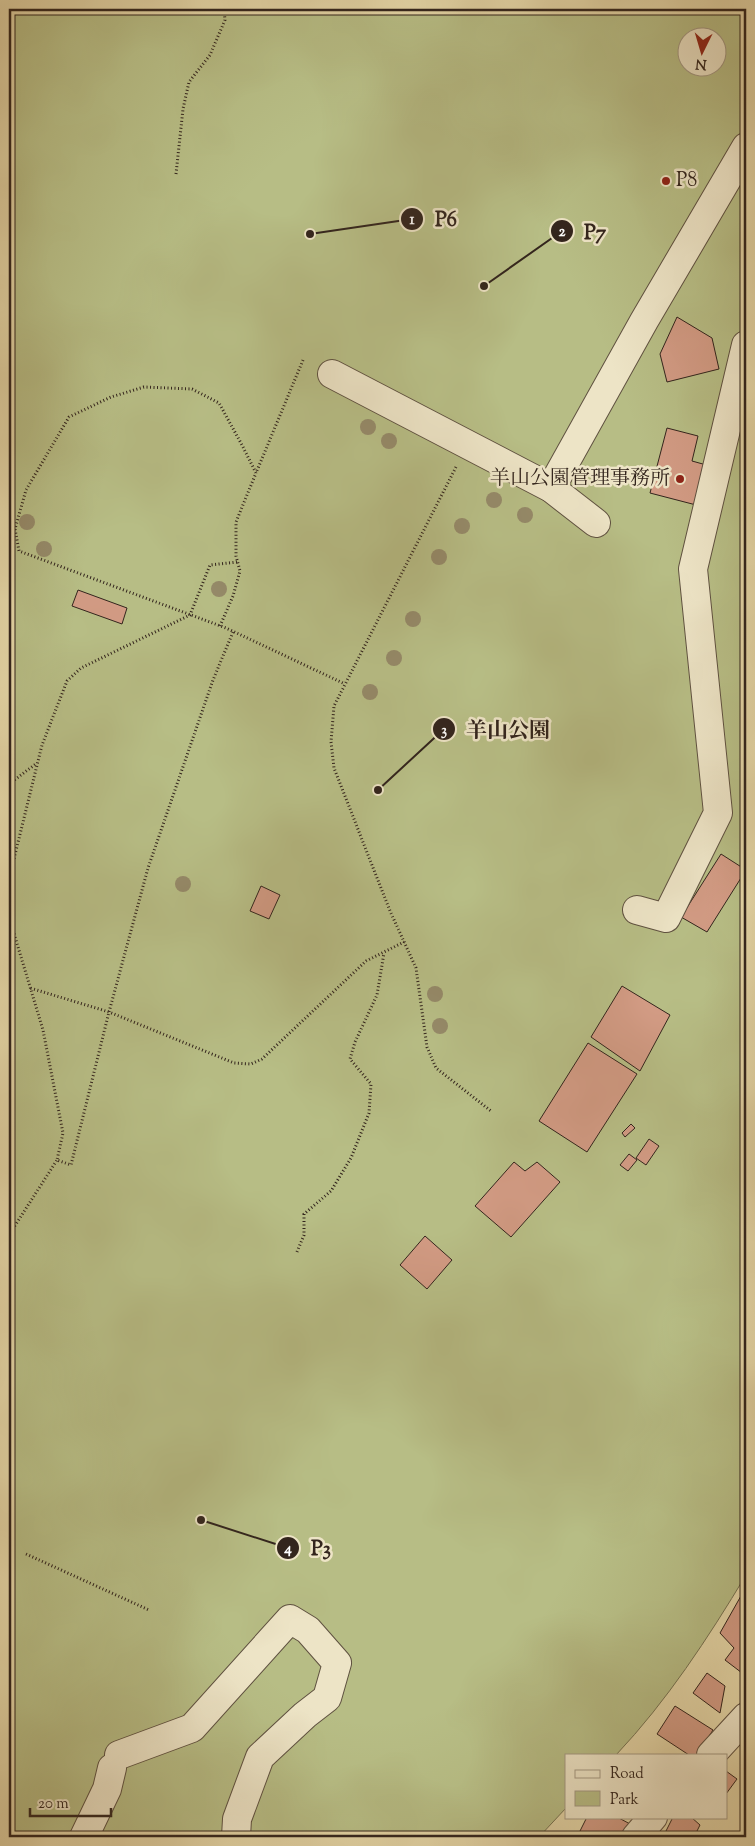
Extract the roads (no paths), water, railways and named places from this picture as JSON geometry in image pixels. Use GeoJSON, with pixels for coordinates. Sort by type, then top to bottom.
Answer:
{"type":"FeatureCollection","features":[{"type":"Feature","properties":{"kind":"lane"},"geometry":{"type":"LineString","coordinates":[[551,488],[644,321],[746,147]]}},
{"type":"Feature","properties":{"kind":"lane"},"geometry":{"type":"LineString","coordinates":[[637,910],[666,918],[718,813],[693,568],[746,345]]}},
{"type":"Feature","properties":{"kind":"lane"},"geometry":{"type":"LineString","coordinates":[[332,374],[551,488],[596,523]]}},
{"type":"Feature","properties":{"kind":"lane"},"geometry":{"type":"LineString","coordinates":[[84,1837],[107,1789],[116,1762],[192,1728],[290,1619],[308,1630],[337,1663],[327,1698],[305,1715],[260,1757],[237,1819],[236,1837]]}},
{"type":"Feature","properties":{"kind":"lane"},"geometry":{"type":"LineString","coordinates":[[712,1754],[746,1717]]}},
{"type":"Feature","properties":{"kind":"lane"},"geometry":{"type":"LineString","coordinates":[[636,1837],[652,1818]]}},
{"type":"Feature","properties":{"kind":"place","name":"P8"},"geometry":{"type":"Point","coordinates":[666,181]}},
{"type":"Feature","properties":{"kind":"place","name":"P6"},"geometry":{"type":"Point","coordinates":[310,234]}},
{"type":"Feature","properties":{"kind":"place","name":"P7"},"geometry":{"type":"Point","coordinates":[484,286]}},
{"type":"Feature","properties":{"kind":"place","name":"羊山公園管理事務所"},"geometry":{"type":"Point","coordinates":[680,479]}},
{"type":"Feature","properties":{"kind":"place","name":"羊山公園"},"geometry":{"type":"Point","coordinates":[378,790]}},
{"type":"Feature","properties":{"kind":"place","name":"P3"},"geometry":{"type":"Point","coordinates":[201,1520]}}]}
